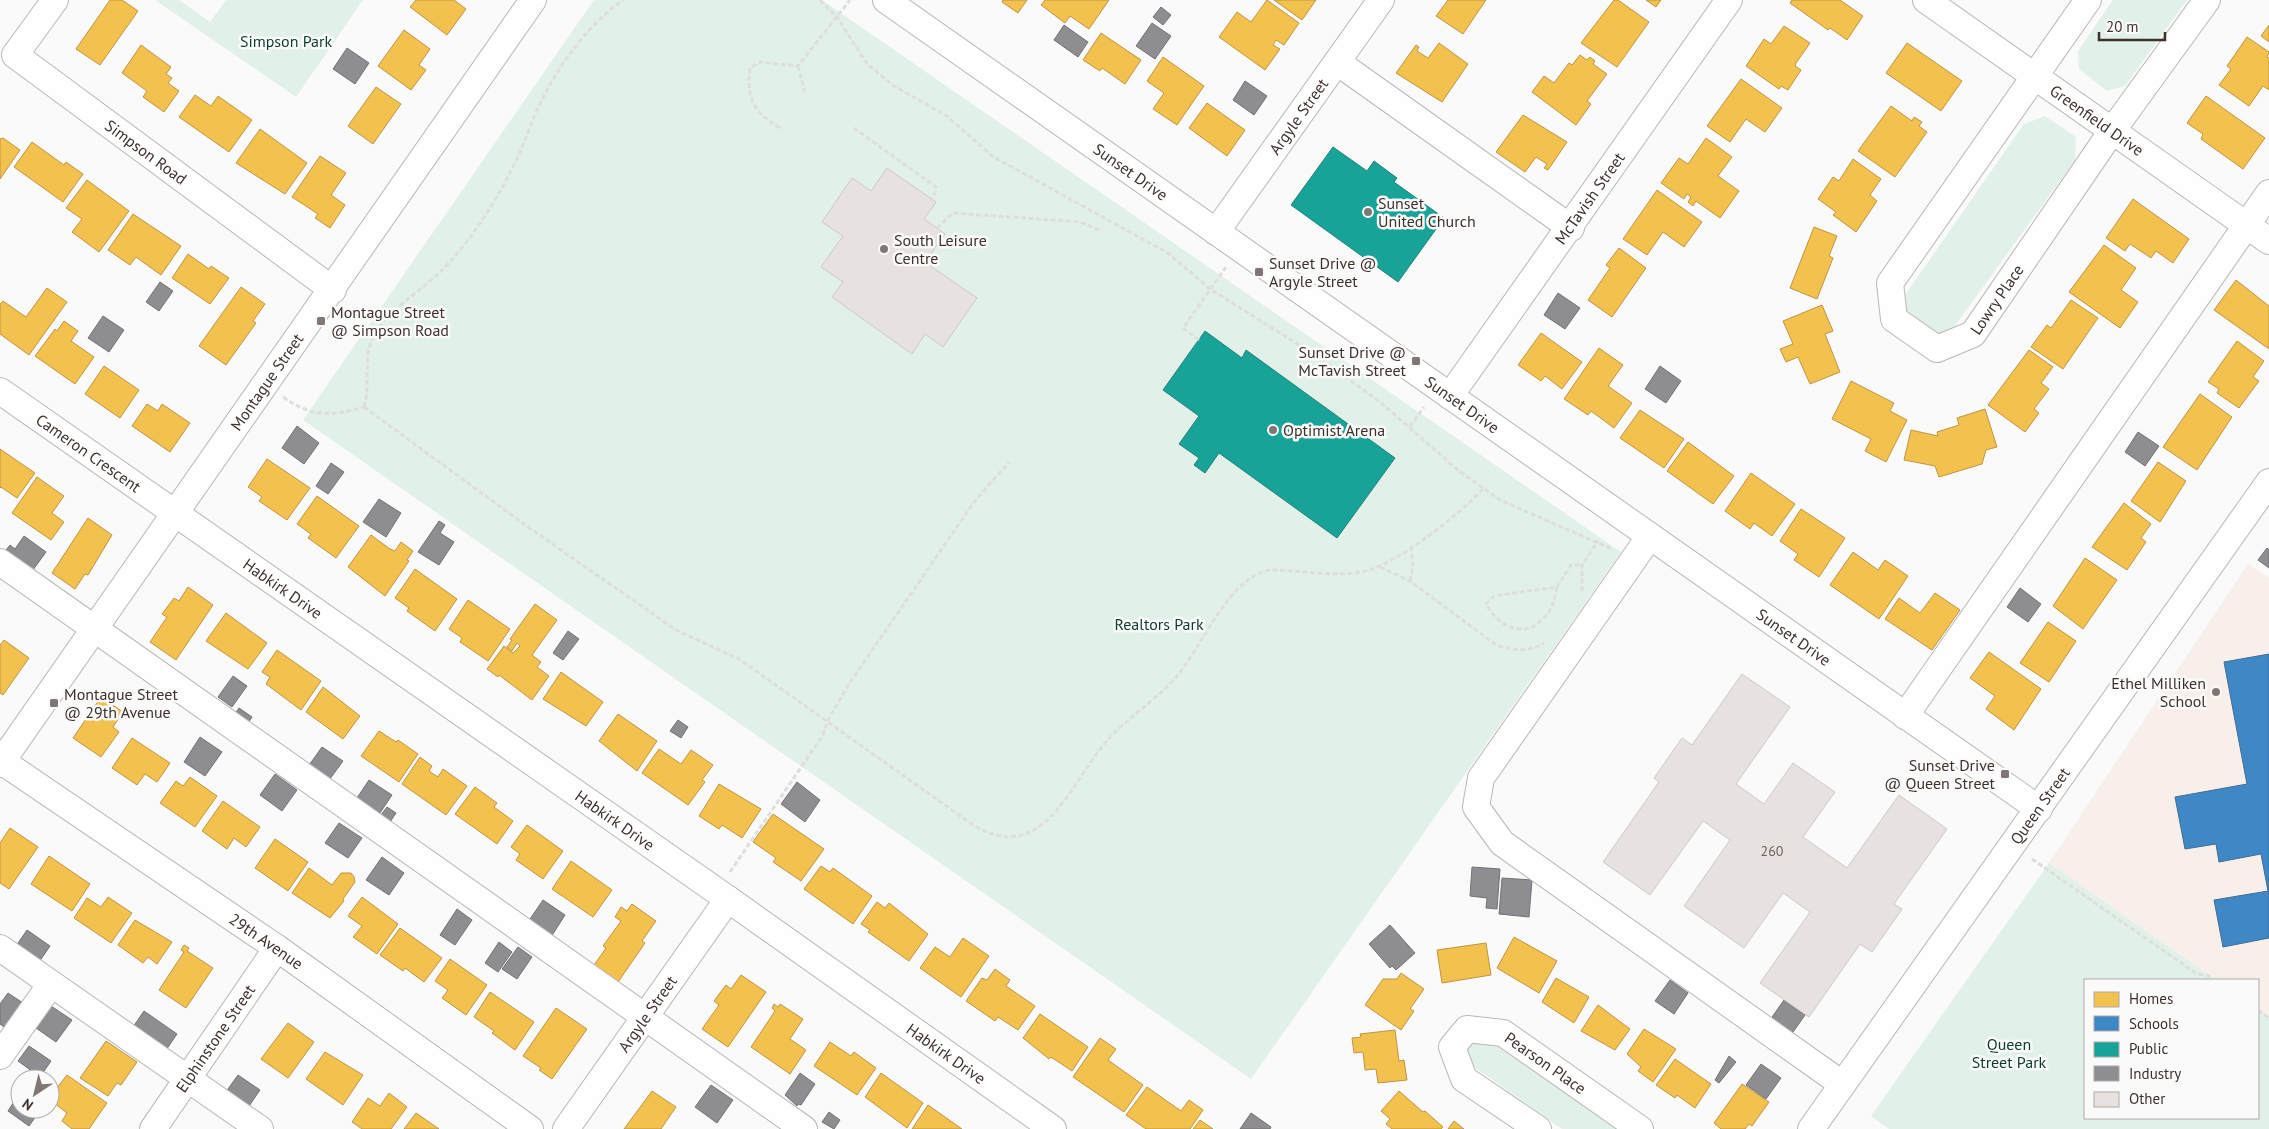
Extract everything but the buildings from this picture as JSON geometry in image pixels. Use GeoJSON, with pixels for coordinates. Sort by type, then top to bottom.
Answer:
{"type":"FeatureCollection","features":[{"type":"Feature","properties":{"kind":"street","name":"Simpson Road"},"geometry":{"type":"LineString","coordinates":[[55,0],[15,55],[333,290]]}},
{"type":"Feature","properties":{"kind":"street","name":"Montague Street"},"geometry":{"type":"LineString","coordinates":[[1,762],[333,290],[533,0]]}},
{"type":"Feature","properties":{"kind":"street","name":"Sunset Drive"},"geometry":{"type":"LineString","coordinates":[[886,0],[2039,809]]}},
{"type":"Feature","properties":{"kind":"street","name":"Argyle Street"},"geometry":{"type":"LineString","coordinates":[[1216,232],[1381,0]]}},
{"type":"Feature","properties":{"kind":"street","name":"McTavish Street"},"geometry":{"type":"LineString","coordinates":[[1450,396],[1571,228],[1730,0]]}},
{"type":"Feature","properties":{"kind":"street","name":"Greenfield Drive"},"geometry":{"type":"LineString","coordinates":[[1926,0],[2269,241]]}},
{"type":"Feature","properties":{"kind":"street","name":"Lowry Place"},"geometry":{"type":"LineString","coordinates":[[2088,0],[1890,283],[1894,319],[1937,349],[1973,334],[2112,131],[2207,0]]}},
{"type":"Feature","properties":{"kind":"street"},"geometry":{"type":"LineString","coordinates":[[1337,62],[1571,228]]}},
{"type":"Feature","properties":{"kind":"street"},"geometry":{"type":"LineString","coordinates":[[1906,716],[2269,193]]}},
{"type":"Feature","properties":{"kind":"street","name":"Cameron Crescent"},"geometry":{"type":"LineString","coordinates":[[0,391],[175,514]]}},
{"type":"Feature","properties":{"kind":"street","name":"Queen Street"},"geometry":{"type":"LineString","coordinates":[[1811,1129],[2269,482]]}},
{"type":"Feature","properties":{"kind":"street","name":"Habkirk Drive"},"geometry":{"type":"LineString","coordinates":[[175,514],[723,895],[1053,1129]]}},
{"type":"Feature","properties":{"kind":"street"},"geometry":{"type":"LineString","coordinates":[[1650,536],[1481,778],[1476,807],[1502,843],[1842,1084]]}},
{"type":"Feature","properties":{"kind":"street"},"geometry":{"type":"LineString","coordinates":[[0,562],[804,1129]]}},
{"type":"Feature","properties":{"kind":"street","name":"29th Avenue"},"geometry":{"type":"LineString","coordinates":[[1,762],[277,948],[530,1129]]}},
{"type":"Feature","properties":{"kind":"street","name":"Argyle Street"},"geometry":{"type":"LineString","coordinates":[[566,1129],[645,1018],[723,895]]}},
{"type":"Feature","properties":{"kind":"street"},"geometry":{"type":"LineString","coordinates":[[0,948],[260,1129]]}},
{"type":"Feature","properties":{"kind":"street","name":"Elphinstone Street"},"geometry":{"type":"LineString","coordinates":[[153,1129],[277,948]]}},
{"type":"Feature","properties":{"kind":"street"},"geometry":{"type":"LineString","coordinates":[[0,1056],[51,984]]}},
{"type":"Feature","properties":{"kind":"street","name":"Pearson Place"},"geometry":{"type":"LineString","coordinates":[[1538,1129],[1464,1079],[1452,1047],[1467,1028],[1503,1033],[1640,1129]]}},
{"type":"Feature","properties":{"kind":"path"},"geometry":{"type":"LineString","coordinates":[[364,407],[367,397],[370,347],[379,326],[458,254],[483,220],[515,164],[541,103],[572,51],[603,14],[623,0]]}},
{"type":"Feature","properties":{"kind":"path"},"geometry":{"type":"LineString","coordinates":[[820,0],[837,17],[867,64],[894,86],[947,116],[992,156],[1168,253],[1210,289],[1323,360],[1381,403],[1460,471],[1500,500],[1598,541],[1632,560]]}},
{"type":"Feature","properties":{"kind":"path"},"geometry":{"type":"LineString","coordinates":[[798,66],[850,0]]}},
{"type":"Feature","properties":{"kind":"path"},"geometry":{"type":"LineString","coordinates":[[780,128],[762,118],[749,96],[750,68],[760,62],[798,66]]}},
{"type":"Feature","properties":{"kind":"path"},"geometry":{"type":"LineString","coordinates":[[798,66],[805,93]]}},
{"type":"Feature","properties":{"kind":"path"},"geometry":{"type":"LineString","coordinates":[[854,128],[936,187],[936,193],[931,198]]}},
{"type":"Feature","properties":{"kind":"path"},"geometry":{"type":"LineString","coordinates":[[937,228],[954,213],[1080,222],[1101,231]]}},
{"type":"Feature","properties":{"kind":"path"},"geometry":{"type":"LineString","coordinates":[[1199,340],[1183,328],[1239,248]]}},
{"type":"Feature","properties":{"kind":"path"},"geometry":{"type":"LineString","coordinates":[[266,385],[295,405],[318,414],[338,414],[364,407]]}},
{"type":"Feature","properties":{"kind":"path"},"geometry":{"type":"LineString","coordinates":[[364,407],[528,527],[676,630],[739,659],[987,833],[1006,838],[1021,836],[1035,830],[1048,820],[1105,744],[1178,676],[1233,594],[1246,580],[1257,573],[1269,570],[1349,574],[1380,567],[1464,509],[1484,488]]}},
{"type":"Feature","properties":{"kind":"path"},"geometry":{"type":"LineString","coordinates":[[723,895],[823,735],[828,720],[849,684],[974,502],[1009,462]]}},
{"type":"Feature","properties":{"kind":"path"},"geometry":{"type":"LineString","coordinates":[[1581,595],[1582,566],[1598,541]]}},
{"type":"Feature","properties":{"kind":"path"},"geometry":{"type":"LineString","coordinates":[[1410,581],[1413,565],[1411,546]]}},
{"type":"Feature","properties":{"kind":"path"},"geometry":{"type":"LineString","coordinates":[[1557,587],[1494,596],[1486,604],[1501,624],[1514,630],[1529,627],[1543,619],[1554,603],[1557,587],[1571,565],[1582,566]]}},
{"type":"Feature","properties":{"kind":"path"},"geometry":{"type":"LineString","coordinates":[[1380,567],[1410,581],[1496,645],[1510,650],[1524,650],[1546,642]]}},
{"type":"Feature","properties":{"kind":"path"},"geometry":{"type":"LineString","coordinates":[[2013,846],[2197,974],[2206,975],[2212,979]]}},
{"type":"Feature","properties":{"kind":"shaded area","name":"Ethel Milliken School"},"geometry":{"type":"Polygon","coordinates":[[[2248,564],[2269,578],[2269,1018],[2259,1011],[2259,979],[2215,979],[2049,863],[2248,564]]]}},
{"type":"Feature","properties":{"kind":"green space","name":"Simpson Park"},"geometry":{"type":"Polygon","coordinates":[[[155,0],[179,0],[210,22],[226,0],[363,0],[296,97],[155,0]]]}},
{"type":"Feature","properties":{"kind":"green space","name":"Realtors Park"},"geometry":{"type":"Polygon","coordinates":[[[594,0],[822,0],[1621,552],[1251,1079],[303,420],[594,0]]]}},
{"type":"Feature","properties":{"kind":"green space"},"geometry":{"type":"Polygon","coordinates":[[[2113,0],[2187,0],[2125,86],[2107,91],[2079,69],[2078,51],[2113,0]]]}},
{"type":"Feature","properties":{"kind":"green space"},"geometry":{"type":"Polygon","coordinates":[[[2045,116],[2076,137],[2075,160],[1952,330],[1934,334],[1906,314],[1905,295],[2024,124],[2045,116]]]}},
{"type":"Feature","properties":{"kind":"green space","name":"Queen Street Park"},"geometry":{"type":"Polygon","coordinates":[[[2049,863],[2215,979],[2084,979],[2084,1119],[2259,1119],[2259,1011],[2269,1018],[2269,1129],[1889,1129],[1871,1116],[2049,863]]]}},
{"type":"Feature","properties":{"kind":"green space"},"geometry":{"type":"Polygon","coordinates":[[[1484,1034],[1622,1129],[1562,1129],[1467,1062],[1466,1045],[1484,1034]]]}},
{"type":"Feature","properties":{"kind":"place","name":"Sunset United Church"},"geometry":{"type":"Point","coordinates":[1368,212]}},
{"type":"Feature","properties":{"kind":"place","name":"South Leisure Centre"},"geometry":{"type":"Point","coordinates":[884,249]}},
{"type":"Feature","properties":{"kind":"place","name":"Sunset Drive @ Argyle Street"},"geometry":{"type":"Point","coordinates":[1259,272]}},
{"type":"Feature","properties":{"kind":"place","name":"Montague Street @ Simpson Road"},"geometry":{"type":"Point","coordinates":[321,321]}},
{"type":"Feature","properties":{"kind":"place","name":"Sunset Drive @ McTavish Street"},"geometry":{"type":"Point","coordinates":[1416,361]}},
{"type":"Feature","properties":{"kind":"place","name":"Optimist Arena"},"geometry":{"type":"Point","coordinates":[1273,430]}},
{"type":"Feature","properties":{"kind":"place","name":"Ethel Milliken School"},"geometry":{"type":"Point","coordinates":[2216,692]}},
{"type":"Feature","properties":{"kind":"place","name":"Montague Street @ 29th Avenue"},"geometry":{"type":"Point","coordinates":[54,703]}},
{"type":"Feature","properties":{"kind":"place","name":"Sunset Drive @ Queen Street"},"geometry":{"type":"Point","coordinates":[2005,774]}}]}
